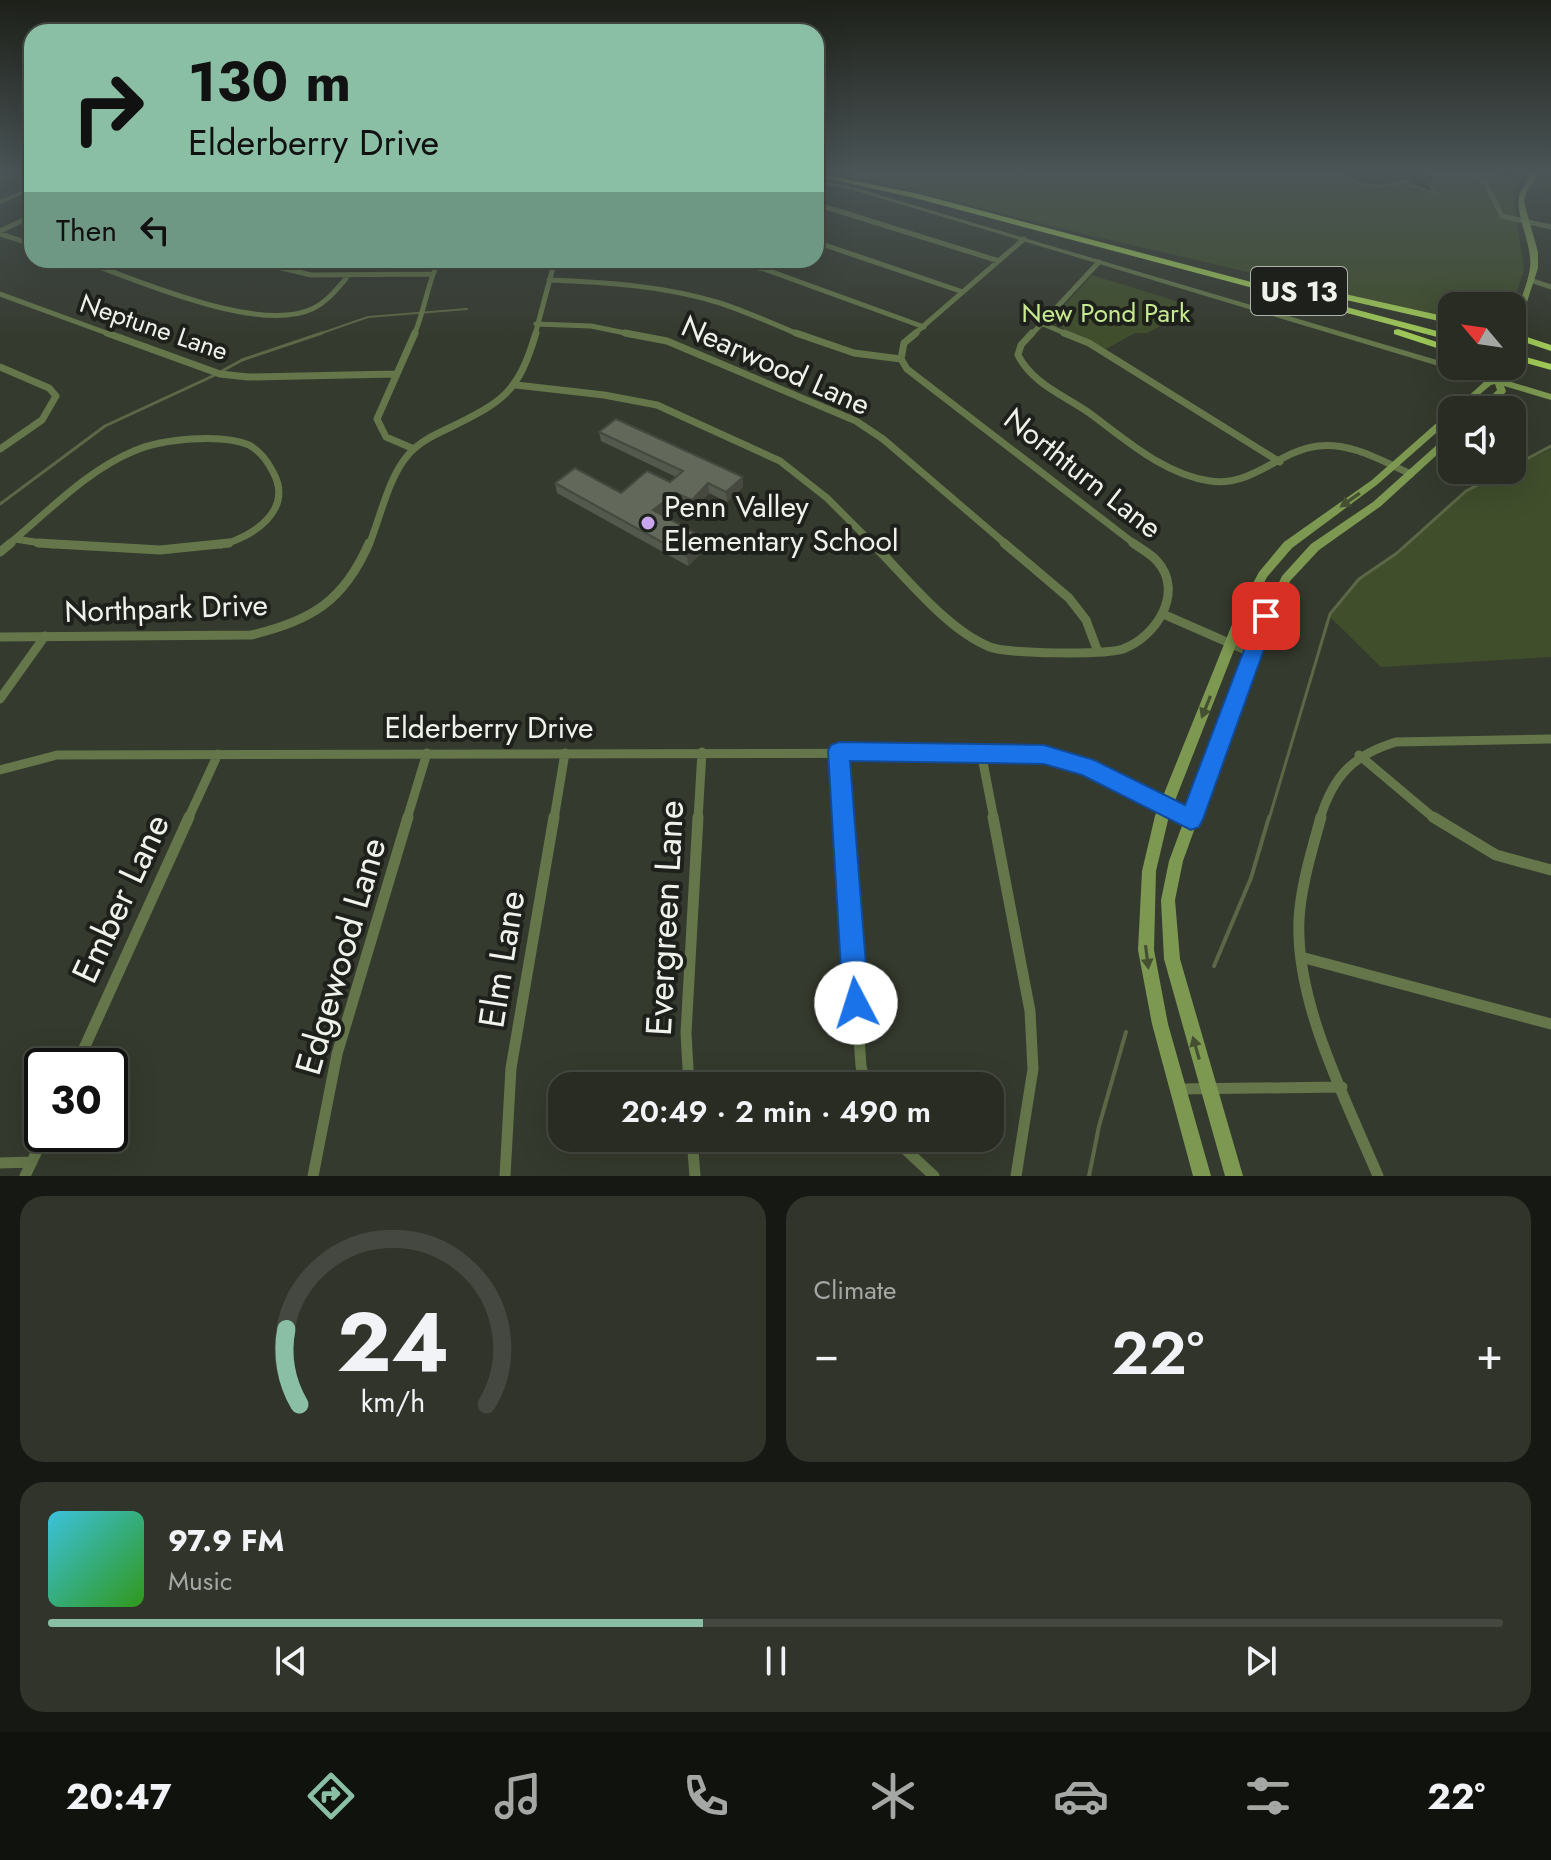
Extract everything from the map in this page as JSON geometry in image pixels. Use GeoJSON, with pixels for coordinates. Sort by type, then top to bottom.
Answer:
{"type":"FeatureCollection","features":[{"type":"Feature","properties":{"kind":"highway","name":"US 13"},"geometry":{"type":"LineString","coordinates":[[1038,228],[1438,332]]}},
{"type":"Feature","properties":{"kind":"highway","name":"US 13"},"geometry":{"type":"LineString","coordinates":[[1051,228],[1438,332]]}},
{"type":"Feature","properties":{"kind":"highway"},"geometry":{"type":"LineString","coordinates":[[1145,251],[1438,318]]}},
{"type":"Feature","properties":{"kind":"highway"},"geometry":{"type":"LineString","coordinates":[[1192,268],[1438,346]]}},
{"type":"Feature","properties":{"kind":"highway"},"geometry":{"type":"LineString","coordinates":[[1526,336],[1551,348]]}},
{"type":"Feature","properties":{"kind":"highway"},"geometry":{"type":"LineString","coordinates":[[1526,358],[1551,365]]}},
{"type":"Feature","properties":{"kind":"main road"},"geometry":{"type":"LineString","coordinates":[[1526,292],[1534,258],[1527,228]]}},
{"type":"Feature","properties":{"kind":"main road"},"geometry":{"type":"LineString","coordinates":[[1473,396],[1491,380]]}},
{"type":"Feature","properties":{"kind":"main road"},"geometry":{"type":"LineString","coordinates":[[1515,380],[1551,397]]}},
{"type":"Feature","properties":{"kind":"main road"},"geometry":{"type":"LineString","coordinates":[[1202,1176],[1154,998],[1145,936],[1149,871],[1167,806],[1253,592],[1275,559],[1303,532],[1393,466],[1438,426]]}},
{"type":"Feature","properties":{"kind":"main road"},"geometry":{"type":"LineString","coordinates":[[1234,1176],[1174,970],[1168,922],[1171,880],[1252,653],[1275,598],[1301,560],[1411,474],[1438,449]]}},
{"type":"Feature","properties":{"kind":"street"},"geometry":{"type":"LineString","coordinates":[[893,228],[999,261]]}},
{"type":"Feature","properties":{"kind":"street"},"geometry":{"type":"LineString","coordinates":[[986,228],[1438,355]]}},
{"type":"Feature","properties":{"kind":"street"},"geometry":{"type":"LineString","coordinates":[[0,233],[24,241]]}},
{"type":"Feature","properties":{"kind":"street"},"geometry":{"type":"LineString","coordinates":[[549,280],[600,282],[710,300],[852,354],[901,359],[904,343],[1024,239]]}},
{"type":"Feature","properties":{"kind":"street"},"geometry":{"type":"LineString","coordinates":[[824,245],[963,292]]}},
{"type":"Feature","properties":{"kind":"street"},"geometry":{"type":"LineString","coordinates":[[1099,262],[1018,350],[1023,366],[1166,466],[1199,479],[1233,482],[1253,477],[1304,449],[1326,446],[1362,452],[1411,474]]}},
{"type":"Feature","properties":{"kind":"street"},"geometry":{"type":"LineString","coordinates":[[105,268],[231,311],[261,318],[317,306],[335,294],[348,276]]}},
{"type":"Feature","properties":{"kind":"street"},"geometry":{"type":"LineString","coordinates":[[277,268],[299,274],[348,276],[432,274]]}},
{"type":"Feature","properties":{"kind":"street"},"geometry":{"type":"LineString","coordinates":[[414,449],[386,437],[377,425],[378,412],[422,317],[435,268]]}},
{"type":"Feature","properties":{"kind":"street"},"geometry":{"type":"LineString","coordinates":[[553,268],[516,385],[633,399],[674,411],[780,461],[807,480],[968,636],[991,647],[1017,652],[1098,652],[1134,645],[1154,630],[1163,614],[1252,653]]}},
{"type":"Feature","properties":{"kind":"street"},"geometry":{"type":"LineString","coordinates":[[759,268],[924,327]]}},
{"type":"Feature","properties":{"kind":"street"},"geometry":{"type":"LineString","coordinates":[[1530,280],[1551,286]]}},
{"type":"Feature","properties":{"kind":"street","name":"Neptune Lane"},"geometry":{"type":"LineString","coordinates":[[0,294],[220,374],[248,377],[395,374]]}},
{"type":"Feature","properties":{"kind":"street"},"geometry":{"type":"LineString","coordinates":[[1041,323],[1089,343],[1280,462]]}},
{"type":"Feature","properties":{"kind":"street","name":"Nearwood Lane"},"geometry":{"type":"LineString","coordinates":[[536,324],[591,326],[667,341],[856,421],[883,439],[1069,598],[1086,620],[1098,652]]}},
{"type":"Feature","properties":{"kind":"street","name":"Northturn Lane"},"geometry":{"type":"LineString","coordinates":[[901,359],[907,369],[1148,552],[1167,579],[1168,601],[1163,614]]}},
{"type":"Feature","properties":{"kind":"street"},"geometry":{"type":"LineString","coordinates":[[0,367],[49,388],[56,401],[45,416],[0,449]]}},
{"type":"Feature","properties":{"kind":"street","name":"Northpark Drive"},"geometry":{"type":"LineString","coordinates":[[0,637],[244,635],[281,629],[310,616],[334,600],[357,572],[399,467],[414,449],[489,407],[516,385]]}},
{"type":"Feature","properties":{"kind":"street"},"geometry":{"type":"LineString","coordinates":[[0,552],[15,539],[109,465],[129,453],[158,443],[206,440],[247,445],[262,455],[280,480],[279,499],[263,525],[247,536],[217,547],[65,548],[15,539]]}},
{"type":"Feature","properties":{"kind":"street"},"geometry":{"type":"LineString","coordinates":[[0,699],[45,636]]}},
{"type":"Feature","properties":{"kind":"street"},"geometry":{"type":"LineString","coordinates":[[1378,1176],[1314,1013],[1301,957],[1300,906],[1319,822],[1330,789],[1339,773],[1359,755],[1379,746],[1415,740],[1551,739]]}},
{"type":"Feature","properties":{"kind":"street"},"geometry":{"type":"LineString","coordinates":[[839,751],[864,1072]]}},
{"type":"Feature","properties":{"kind":"street","name":"Evergreen Lane"},"geometry":{"type":"LineString","coordinates":[[688,1072],[686,1033],[702,752]]}},
{"type":"Feature","properties":{"kind":"street"},"geometry":{"type":"LineString","coordinates":[[981,752],[1030,1011],[1033,1069],[1016,1176]]}},
{"type":"Feature","properties":{"kind":"street","name":"Edgewood Lane"},"geometry":{"type":"LineString","coordinates":[[313,1176],[337,1054],[427,753]]}},
{"type":"Feature","properties":{"kind":"street","name":"Elm Lane"},"geometry":{"type":"LineString","coordinates":[[505,1176],[511,1068],[565,753]]}},
{"type":"Feature","properties":{"kind":"street","name":"Elderberry Drive"},"geometry":{"type":"LineString","coordinates":[[0,770],[57,755],[1023,753],[1065,759],[1086,766],[1191,819]]}},
{"type":"Feature","properties":{"kind":"street","name":"Ember Lane"},"geometry":{"type":"LineString","coordinates":[[84,1048],[218,754]]}},
{"type":"Feature","properties":{"kind":"street"},"geometry":{"type":"LineString","coordinates":[[1359,755],[1452,832],[1497,855],[1551,870]]}},
{"type":"Feature","properties":{"kind":"street"},"geometry":{"type":"LineString","coordinates":[[1301,957],[1551,1024]]}},
{"type":"Feature","properties":{"kind":"street"},"geometry":{"type":"LineString","coordinates":[[1178,1089],[1342,1087]]}},
{"type":"Feature","properties":{"kind":"street"},"geometry":{"type":"LineString","coordinates":[[25,1176],[37,1152]]}},
{"type":"Feature","properties":{"kind":"street"},"geometry":{"type":"LineString","coordinates":[[693,1152],[695,1176]]}},
{"type":"Feature","properties":{"kind":"street"},"geometry":{"type":"LineString","coordinates":[[905,1152],[934,1176]]}},
{"type":"Feature","properties":{"kind":"street"},"geometry":{"type":"LineString","coordinates":[[0,1163],[32,1162]]}},
{"type":"Feature","properties":{"kind":"green space"},"geometry":{"type":"Polygon","coordinates":[[[1060,228],[1518,228],[1524,270],[1517,292],[1438,292],[1438,316],[1060,228]]]}},
{"type":"Feature","properties":{"kind":"green space","name":"New Pond Park"},"geometry":{"type":"Polygon","coordinates":[[[1092,275],[1186,304],[1188,312],[1147,333],[1135,333],[1106,349],[1049,322],[1092,275]]]}},
{"type":"Feature","properties":{"kind":"green space"},"geometry":{"type":"Polygon","coordinates":[[[1551,449],[1551,657],[1381,667],[1329,616],[1359,579],[1394,555],[1466,491],[1480,484],[1526,484],[1526,461],[1551,449]]]}},
{"type":"Feature","properties":{"kind":"building"},"geometry":{"type":"Polygon","coordinates":[[[616,419],[743,477],[726,492],[708,483],[692,500],[676,493],[653,510],[706,539],[687,556],[555,483],[575,468],[621,493],[647,471],[670,482],[683,471],[599,432],[616,419]]]}},
{"type":"Feature","properties":{"kind":"waterway"},"geometry":{"type":"LineString","coordinates":[[316,335],[368,317],[467,309]]}},
{"type":"Feature","properties":{"kind":"waterway"},"geometry":{"type":"LineString","coordinates":[[222,371],[242,360],[322,333]]}},
{"type":"Feature","properties":{"kind":"waterway"},"geometry":{"type":"LineString","coordinates":[[0,504],[105,426],[215,375]]}},
{"type":"Feature","properties":{"kind":"waterway"},"geometry":{"type":"LineString","coordinates":[[1526,459],[1551,446]]}},
{"type":"Feature","properties":{"kind":"waterway"},"geometry":{"type":"LineString","coordinates":[[1269,819],[1330,614],[1359,579],[1397,553],[1466,491],[1479,484]]}},
{"type":"Feature","properties":{"kind":"waterway"},"geometry":{"type":"LineString","coordinates":[[1214,966],[1251,878],[1269,817]]}},
{"type":"Feature","properties":{"kind":"waterway"},"geometry":{"type":"LineString","coordinates":[[1089,1176],[1099,1126],[1126,1032]]}},
{"type":"Feature","properties":{"kind":"place","name":"Penn Valley Elementary School"},"geometry":{"type":"Point","coordinates":[648,523]}},
{"type":"Feature","properties":{"kind":"route"},"geometry":{"type":"LineString","coordinates":[[856,1003],[839,751],[1002,752],[1065,759],[1118,781],[1191,819],[1266,616]]}}]}
